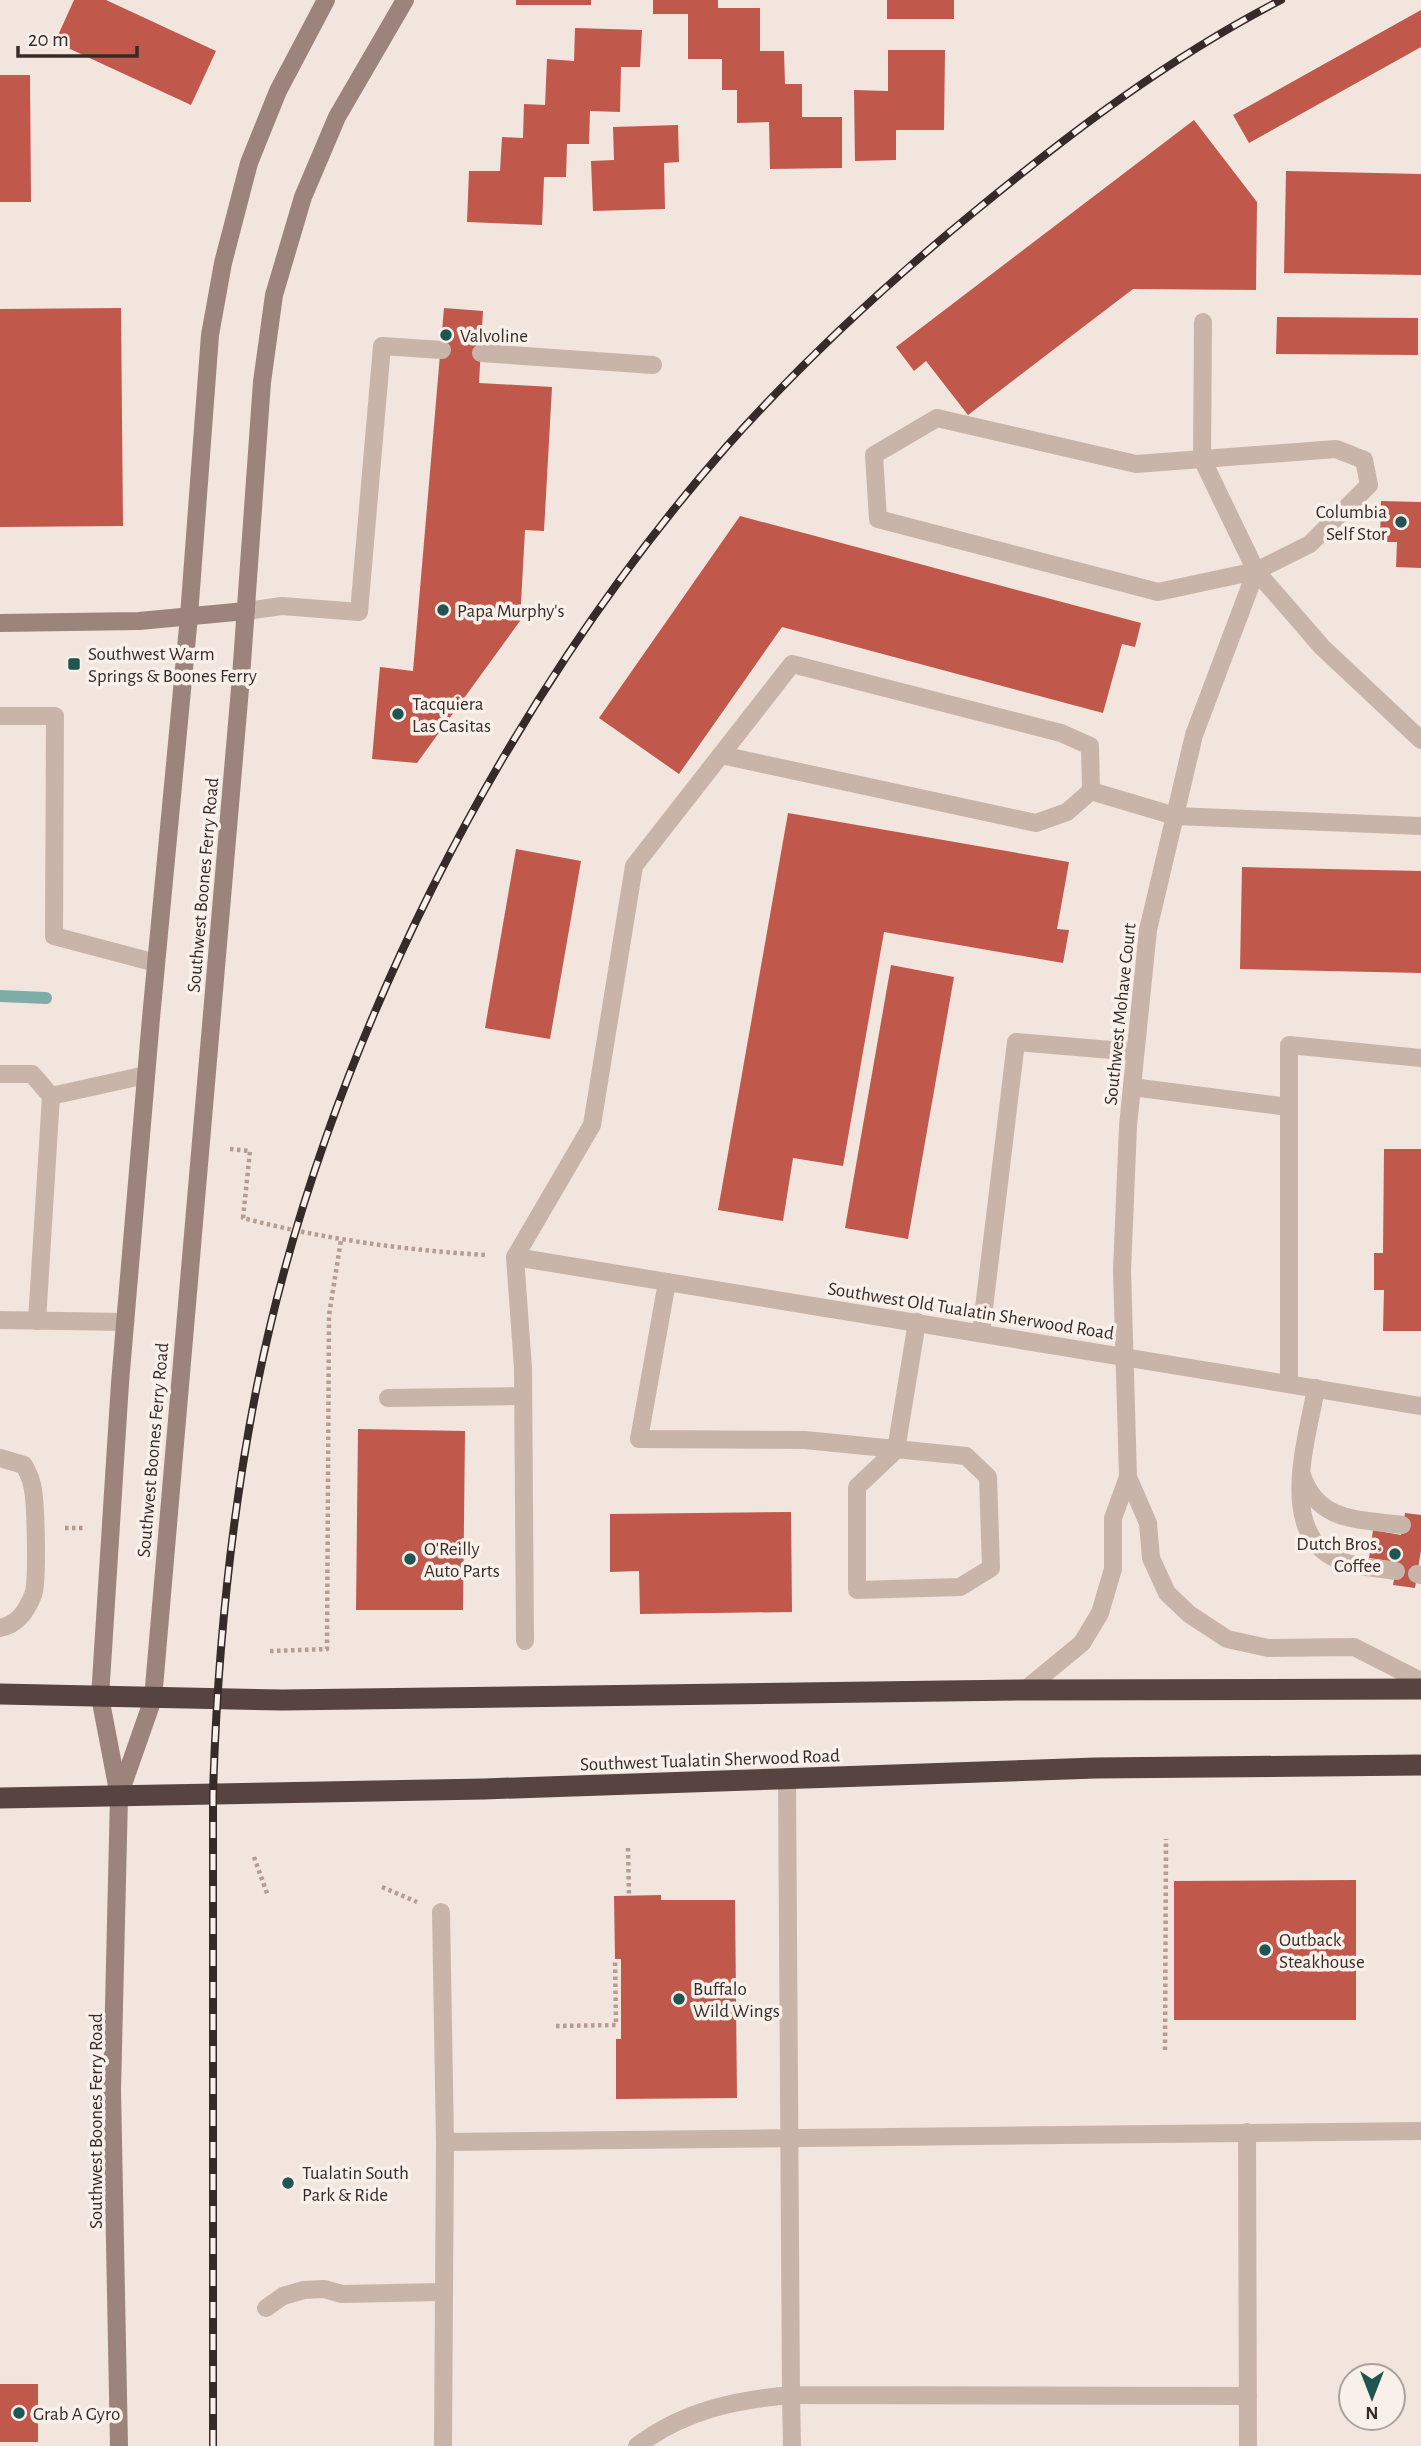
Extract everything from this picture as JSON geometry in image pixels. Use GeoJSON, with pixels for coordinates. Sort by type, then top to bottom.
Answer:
{"type":"FeatureCollection","features":[{"type":"Feature","properties":{"kind":"highway"},"geometry":{"type":"LineString","coordinates":[[0,1694],[153,1699],[1025,1690],[1421,1689]]}},
{"type":"Feature","properties":{"kind":"highway","name":"Southwest Tualatin Sherwood Road"},"geometry":{"type":"LineString","coordinates":[[0,1798],[787,1780],[1096,1768],[1421,1765]]}},
{"type":"Feature","properties":{"kind":"main road","name":"Southwest Boones Ferry Road"},"geometry":{"type":"LineString","coordinates":[[119,2446],[112,2090],[119,1796],[100,1697],[125,1322],[146,1075],[189,616],[209,346],[223,263],[249,163],[263,127],[327,0]]}},
{"type":"Feature","properties":{"kind":"main road","name":"Southwest Boones Ferry Road"},"geometry":{"type":"LineString","coordinates":[[119,1796],[153,1699],[246,611],[262,382],[275,295],[303,197],[337,117],[405,0]]}},
{"type":"Feature","properties":{"kind":"main road"},"geometry":{"type":"LineString","coordinates":[[0,623],[139,621],[246,611]]}},
{"type":"Feature","properties":{"kind":"street"},"geometry":{"type":"LineString","coordinates":[[1203,321],[1202,459],[1256,571],[1322,647],[1421,740]]}},
{"type":"Feature","properties":{"kind":"street"},"geometry":{"type":"LineString","coordinates":[[246,611],[282,606],[359,612],[382,346],[442,350]]}},
{"type":"Feature","properties":{"kind":"street"},"geometry":{"type":"LineString","coordinates":[[481,352],[653,365]]}},
{"type":"Feature","properties":{"kind":"street"},"geometry":{"type":"LineString","coordinates":[[937,418],[1136,464],[1336,449],[1364,460],[1368,485],[1310,544],[1256,571],[1158,592],[878,519],[874,455],[937,418]]}},
{"type":"Feature","properties":{"kind":"street","name":"Southwest Mohave Court"},"geometry":{"type":"LineString","coordinates":[[1256,571],[1194,735],[1147,930],[1132,1087],[1122,1270],[1129,1477],[1149,1523],[1151,1558],[1167,1593],[1189,1614],[1227,1639],[1268,1648],[1354,1647],[1421,1681]]}},
{"type":"Feature","properties":{"kind":"street"},"geometry":{"type":"LineString","coordinates":[[525,1641],[523,1396],[515,1257],[592,1125],[634,866],[792,664],[1061,733],[1090,746],[1091,791]]}},
{"type":"Feature","properties":{"kind":"street"},"geometry":{"type":"LineString","coordinates":[[0,716],[55,716],[54,936],[156,963]]}},
{"type":"Feature","properties":{"kind":"street"},"geometry":{"type":"LineString","coordinates":[[721,755],[1036,823],[1067,812],[1091,791]]}},
{"type":"Feature","properties":{"kind":"street"},"geometry":{"type":"LineString","coordinates":[[1091,791],[1175,816],[1421,826]]}},
{"type":"Feature","properties":{"kind":"street"},"geometry":{"type":"LineString","coordinates":[[981,1333],[1016,1042],[1135,1052]]}},
{"type":"Feature","properties":{"kind":"street"},"geometry":{"type":"LineString","coordinates":[[1289,1384],[1289,1045],[1421,1058]]}},
{"type":"Feature","properties":{"kind":"street"},"geometry":{"type":"LineString","coordinates":[[0,1074],[32,1074],[51,1097],[37,1321]]}},
{"type":"Feature","properties":{"kind":"street"},"geometry":{"type":"LineString","coordinates":[[51,1097],[146,1075]]}},
{"type":"Feature","properties":{"kind":"street"},"geometry":{"type":"LineString","coordinates":[[1132,1087],[1289,1107]]}},
{"type":"Feature","properties":{"kind":"street","name":"Southwest Old Tualatin Sherwood Road"},"geometry":{"type":"LineString","coordinates":[[515,1257],[1421,1406]]}},
{"type":"Feature","properties":{"kind":"street"},"geometry":{"type":"LineString","coordinates":[[667,1282],[639,1439],[805,1440],[896,1450],[966,1456],[988,1477],[991,1568],[960,1587],[857,1590],[857,1487],[896,1450],[917,1322]]}},
{"type":"Feature","properties":{"kind":"street"},"geometry":{"type":"LineString","coordinates":[[0,1320],[125,1322]]}},
{"type":"Feature","properties":{"kind":"street"},"geometry":{"type":"LineString","coordinates":[[1316,1388],[1298,1504],[1304,1524],[1314,1541],[1328,1554],[1346,1563],[1395,1571]]}},
{"type":"Feature","properties":{"kind":"street"},"geometry":{"type":"LineString","coordinates":[[388,1398],[523,1396]]}},
{"type":"Feature","properties":{"kind":"street"},"geometry":{"type":"LineString","coordinates":[[0,1458],[24,1465],[33,1487],[34,1529],[34,1592],[24,1613],[13,1625],[0,1628]]}},
{"type":"Feature","properties":{"kind":"street"},"geometry":{"type":"LineString","coordinates":[[1302,1475],[1314,1500],[1324,1509],[1336,1515],[1402,1525]]}},
{"type":"Feature","properties":{"kind":"street","name":"Southwest Mohave Court"},"geometry":{"type":"LineString","coordinates":[[1025,1690],[1082,1643],[1100,1613],[1113,1569],[1113,1518],[1129,1477]]}},
{"type":"Feature","properties":{"kind":"street"},"geometry":{"type":"LineString","coordinates":[[787,1780],[792,2446]]}},
{"type":"Feature","properties":{"kind":"street"},"geometry":{"type":"LineString","coordinates":[[441,1912],[445,2141],[443,2446]]}},
{"type":"Feature","properties":{"kind":"street"},"geometry":{"type":"LineString","coordinates":[[445,2141],[1421,2131]]}},
{"type":"Feature","properties":{"kind":"street"},"geometry":{"type":"LineString","coordinates":[[1247,2132],[1248,2446]]}},
{"type":"Feature","properties":{"kind":"street"},"geometry":{"type":"LineString","coordinates":[[266,2308],[283,2296],[304,2290],[324,2289],[342,2294],[442,2292]]}},
{"type":"Feature","properties":{"kind":"street"},"geometry":{"type":"LineString","coordinates":[[636,2446],[665,2425],[710,2407],[749,2399],[791,2395],[1248,2396]]}},
{"type":"Feature","properties":{"kind":"path"},"geometry":{"type":"LineString","coordinates":[[201,1148],[250,1150],[243,1218],[341,1240],[424,1251],[515,1257]]}},
{"type":"Feature","properties":{"kind":"path"},"geometry":{"type":"LineString","coordinates":[[270,1651],[327,1649],[329,1315],[341,1240]]}},
{"type":"Feature","properties":{"kind":"path"},"geometry":{"type":"LineString","coordinates":[[34,1529],[110,1528]]}},
{"type":"Feature","properties":{"kind":"path"},"geometry":{"type":"LineString","coordinates":[[1165,2050],[1166,1839]]}},
{"type":"Feature","properties":{"kind":"path"},"geometry":{"type":"LineString","coordinates":[[628,1848],[629,1896]]}},
{"type":"Feature","properties":{"kind":"path"},"geometry":{"type":"LineString","coordinates":[[254,1857],[268,1896]]}},
{"type":"Feature","properties":{"kind":"path"},"geometry":{"type":"LineString","coordinates":[[382,1887],[441,1912]]}},
{"type":"Feature","properties":{"kind":"path"},"geometry":{"type":"LineString","coordinates":[[556,2026],[616,2025],[615,1959]]}},
{"type":"Feature","properties":{"kind":"building"},"geometry":{"type":"Polygon","coordinates":[[[74,0],[106,0],[216,51],[191,105],[55,42],[74,0]]]}},
{"type":"Feature","properties":{"kind":"building"},"geometry":{"type":"Polygon","coordinates":[[[516,0],[591,0],[591,5],[516,5],[516,0]]]}},
{"type":"Feature","properties":{"kind":"building"},"geometry":{"type":"Polygon","coordinates":[[[653,0],[718,0],[718,8],[760,8],[760,51],[784,51],[785,84],[802,84],[802,117],[842,117],[842,168],[770,169],[769,122],[737,123],[737,90],[722,90],[722,59],[688,59],[688,14],[653,14],[653,0]]]}},
{"type":"Feature","properties":{"kind":"building"},"geometry":{"type":"Polygon","coordinates":[[[887,0],[954,0],[954,19],[887,19],[887,0]]]}},
{"type":"Feature","properties":{"kind":"building"},"geometry":{"type":"Polygon","coordinates":[[[1421,10],[1421,47],[1249,143],[1233,115],[1421,10]]]}},
{"type":"Feature","properties":{"kind":"building"},"geometry":{"type":"Polygon","coordinates":[[[575,28],[642,30],[640,67],[621,67],[620,112],[590,111],[589,144],[567,144],[566,177],[544,177],[542,225],[467,222],[469,171],[500,171],[502,137],[523,138],[524,104],[545,105],[547,59],[574,61],[575,28]]]}},
{"type":"Feature","properties":{"kind":"building"},"geometry":{"type":"Polygon","coordinates":[[[888,50],[945,50],[944,130],[896,130],[896,160],[855,161],[854,90],[888,91],[888,50]]]}},
{"type":"Feature","properties":{"kind":"building"},"geometry":{"type":"Polygon","coordinates":[[[0,75],[30,75],[31,202],[0,202],[0,75]]]}},
{"type":"Feature","properties":{"kind":"building"},"geometry":{"type":"Polygon","coordinates":[[[1194,120],[1257,202],[1256,290],[1133,289],[968,415],[926,361],[914,371],[896,347],[1194,120]]]}},
{"type":"Feature","properties":{"kind":"building"},"geometry":{"type":"Polygon","coordinates":[[[678,125],[679,162],[664,163],[665,209],[593,211],[591,161],[614,160],[613,127],[678,125]]]}},
{"type":"Feature","properties":{"kind":"building"},"geometry":{"type":"Polygon","coordinates":[[[1286,171],[1421,174],[1421,275],[1284,273],[1286,171]]]}},
{"type":"Feature","properties":{"kind":"building"},"geometry":{"type":"Polygon","coordinates":[[[121,308],[123,526],[0,527],[0,309],[121,308]]]}},
{"type":"Feature","properties":{"kind":"building"},"geometry":{"type":"Polygon","coordinates":[[[444,308],[483,311],[479,383],[552,387],[544,531],[525,530],[520,621],[417,763],[372,759],[380,667],[413,671],[444,308]]]}},
{"type":"Feature","properties":{"kind":"building"},"geometry":{"type":"Polygon","coordinates":[[[1277,317],[1418,318],[1418,355],[1276,354],[1277,317]]]}},
{"type":"Feature","properties":{"kind":"building","name":"Columbia Self Stor"},"geometry":{"type":"Polygon","coordinates":[[[1381,501],[1421,502],[1421,568],[1396,567],[1397,542],[1380,542],[1381,501]]]}},
{"type":"Feature","properties":{"kind":"building"},"geometry":{"type":"Polygon","coordinates":[[[740,516],[1141,623],[1135,647],[1122,644],[1103,713],[782,627],[679,774],[599,718],[740,516]]]}},
{"type":"Feature","properties":{"kind":"building"},"geometry":{"type":"Polygon","coordinates":[[[788,813],[1069,862],[1057,929],[1069,930],[1063,963],[884,932],[843,1166],[793,1158],[783,1221],[718,1210],[788,813]]]}},
{"type":"Feature","properties":{"kind":"building"},"geometry":{"type":"Polygon","coordinates":[[[516,849],[581,861],[550,1039],[485,1028],[516,849]]]}},
{"type":"Feature","properties":{"kind":"building"},"geometry":{"type":"Polygon","coordinates":[[[1242,867],[1421,871],[1421,973],[1240,969],[1242,867]]]}},
{"type":"Feature","properties":{"kind":"building"},"geometry":{"type":"Polygon","coordinates":[[[891,965],[954,977],[908,1239],[845,1228],[891,965]]]}},
{"type":"Feature","properties":{"kind":"building"},"geometry":{"type":"Polygon","coordinates":[[[1384,1149],[1421,1149],[1421,1331],[1383,1331],[1384,1290],[1374,1290],[1374,1253],[1383,1253],[1384,1149]]]}},
{"type":"Feature","properties":{"kind":"building","name":"O'Reilly Auto Parts"},"geometry":{"type":"Polygon","coordinates":[[[358,1429],[465,1431],[463,1610],[356,1610],[358,1429]]]}},
{"type":"Feature","properties":{"kind":"building"},"geometry":{"type":"Polygon","coordinates":[[[791,1512],[792,1612],[640,1614],[639,1571],[610,1572],[610,1514],[791,1512]]]}},
{"type":"Feature","properties":{"kind":"building","name":"Dutch Bros. Coffee"},"geometry":{"type":"Polygon","coordinates":[[[1405,1513],[1421,1515],[1421,1550],[1415,1588],[1393,1585],[1397,1562],[1369,1558],[1373,1530],[1401,1535],[1405,1513]]]}},
{"type":"Feature","properties":{"kind":"building","name":"Outback Steakhouse"},"geometry":{"type":"Polygon","coordinates":[[[1356,1880],[1356,2020],[1174,2020],[1174,1881],[1356,1880]]]}},
{"type":"Feature","properties":{"kind":"building","name":"Buffalo Wild Wings"},"geometry":{"type":"Polygon","coordinates":[[[661,1895],[661,1900],[735,1900],[737,2098],[616,2099],[616,2039],[621,2039],[621,1959],[615,1959],[614,1896],[661,1895]]]}},
{"type":"Feature","properties":{"kind":"building","name":"Grab A Gyro"},"geometry":{"type":"Polygon","coordinates":[[[0,2384],[38,2384],[38,2442],[0,2442],[0,2384]]]}},
{"type":"Feature","properties":{"kind":"waterway"},"geometry":{"type":"LineString","coordinates":[[0,996],[46,998]]}},
{"type":"Feature","properties":{"kind":"railway"},"geometry":{"type":"LineString","coordinates":[[213,2446],[213,1794],[226,1592],[256,1391],[286,1265],[326,1138],[375,1012],[432,889],[496,769],[568,655],[645,546],[727,446],[846,324],[941,239],[1010,183],[1084,125],[1160,71],[1281,0]]}},
{"type":"Feature","properties":{"kind":"place","name":"Valvoline"},"geometry":{"type":"Point","coordinates":[446,335]}},
{"type":"Feature","properties":{"kind":"place","name":"Columbia Self Stor"},"geometry":{"type":"Point","coordinates":[1401,522]}},
{"type":"Feature","properties":{"kind":"place","name":"Papa Murphy's"},"geometry":{"type":"Point","coordinates":[443,610]}},
{"type":"Feature","properties":{"kind":"place","name":"Southwest Warm Springs & Boones Ferry"},"geometry":{"type":"Point","coordinates":[74,664]}},
{"type":"Feature","properties":{"kind":"place","name":"Tacquiera Las Casitas"},"geometry":{"type":"Point","coordinates":[398,714]}},
{"type":"Feature","properties":{"kind":"place","name":"Dutch Bros. Coffee"},"geometry":{"type":"Point","coordinates":[1395,1554]}},
{"type":"Feature","properties":{"kind":"place","name":"O'Reilly Auto Parts"},"geometry":{"type":"Point","coordinates":[410,1559]}},
{"type":"Feature","properties":{"kind":"place","name":"Outback Steakhouse"},"geometry":{"type":"Point","coordinates":[1265,1950]}},
{"type":"Feature","properties":{"kind":"place","name":"Buffalo Wild Wings"},"geometry":{"type":"Point","coordinates":[679,1999]}},
{"type":"Feature","properties":{"kind":"place","name":"Tualatin South Park & Ride"},"geometry":{"type":"Point","coordinates":[288,2183]}},
{"type":"Feature","properties":{"kind":"place","name":"Grab A Gyro"},"geometry":{"type":"Point","coordinates":[19,2413]}}]}
